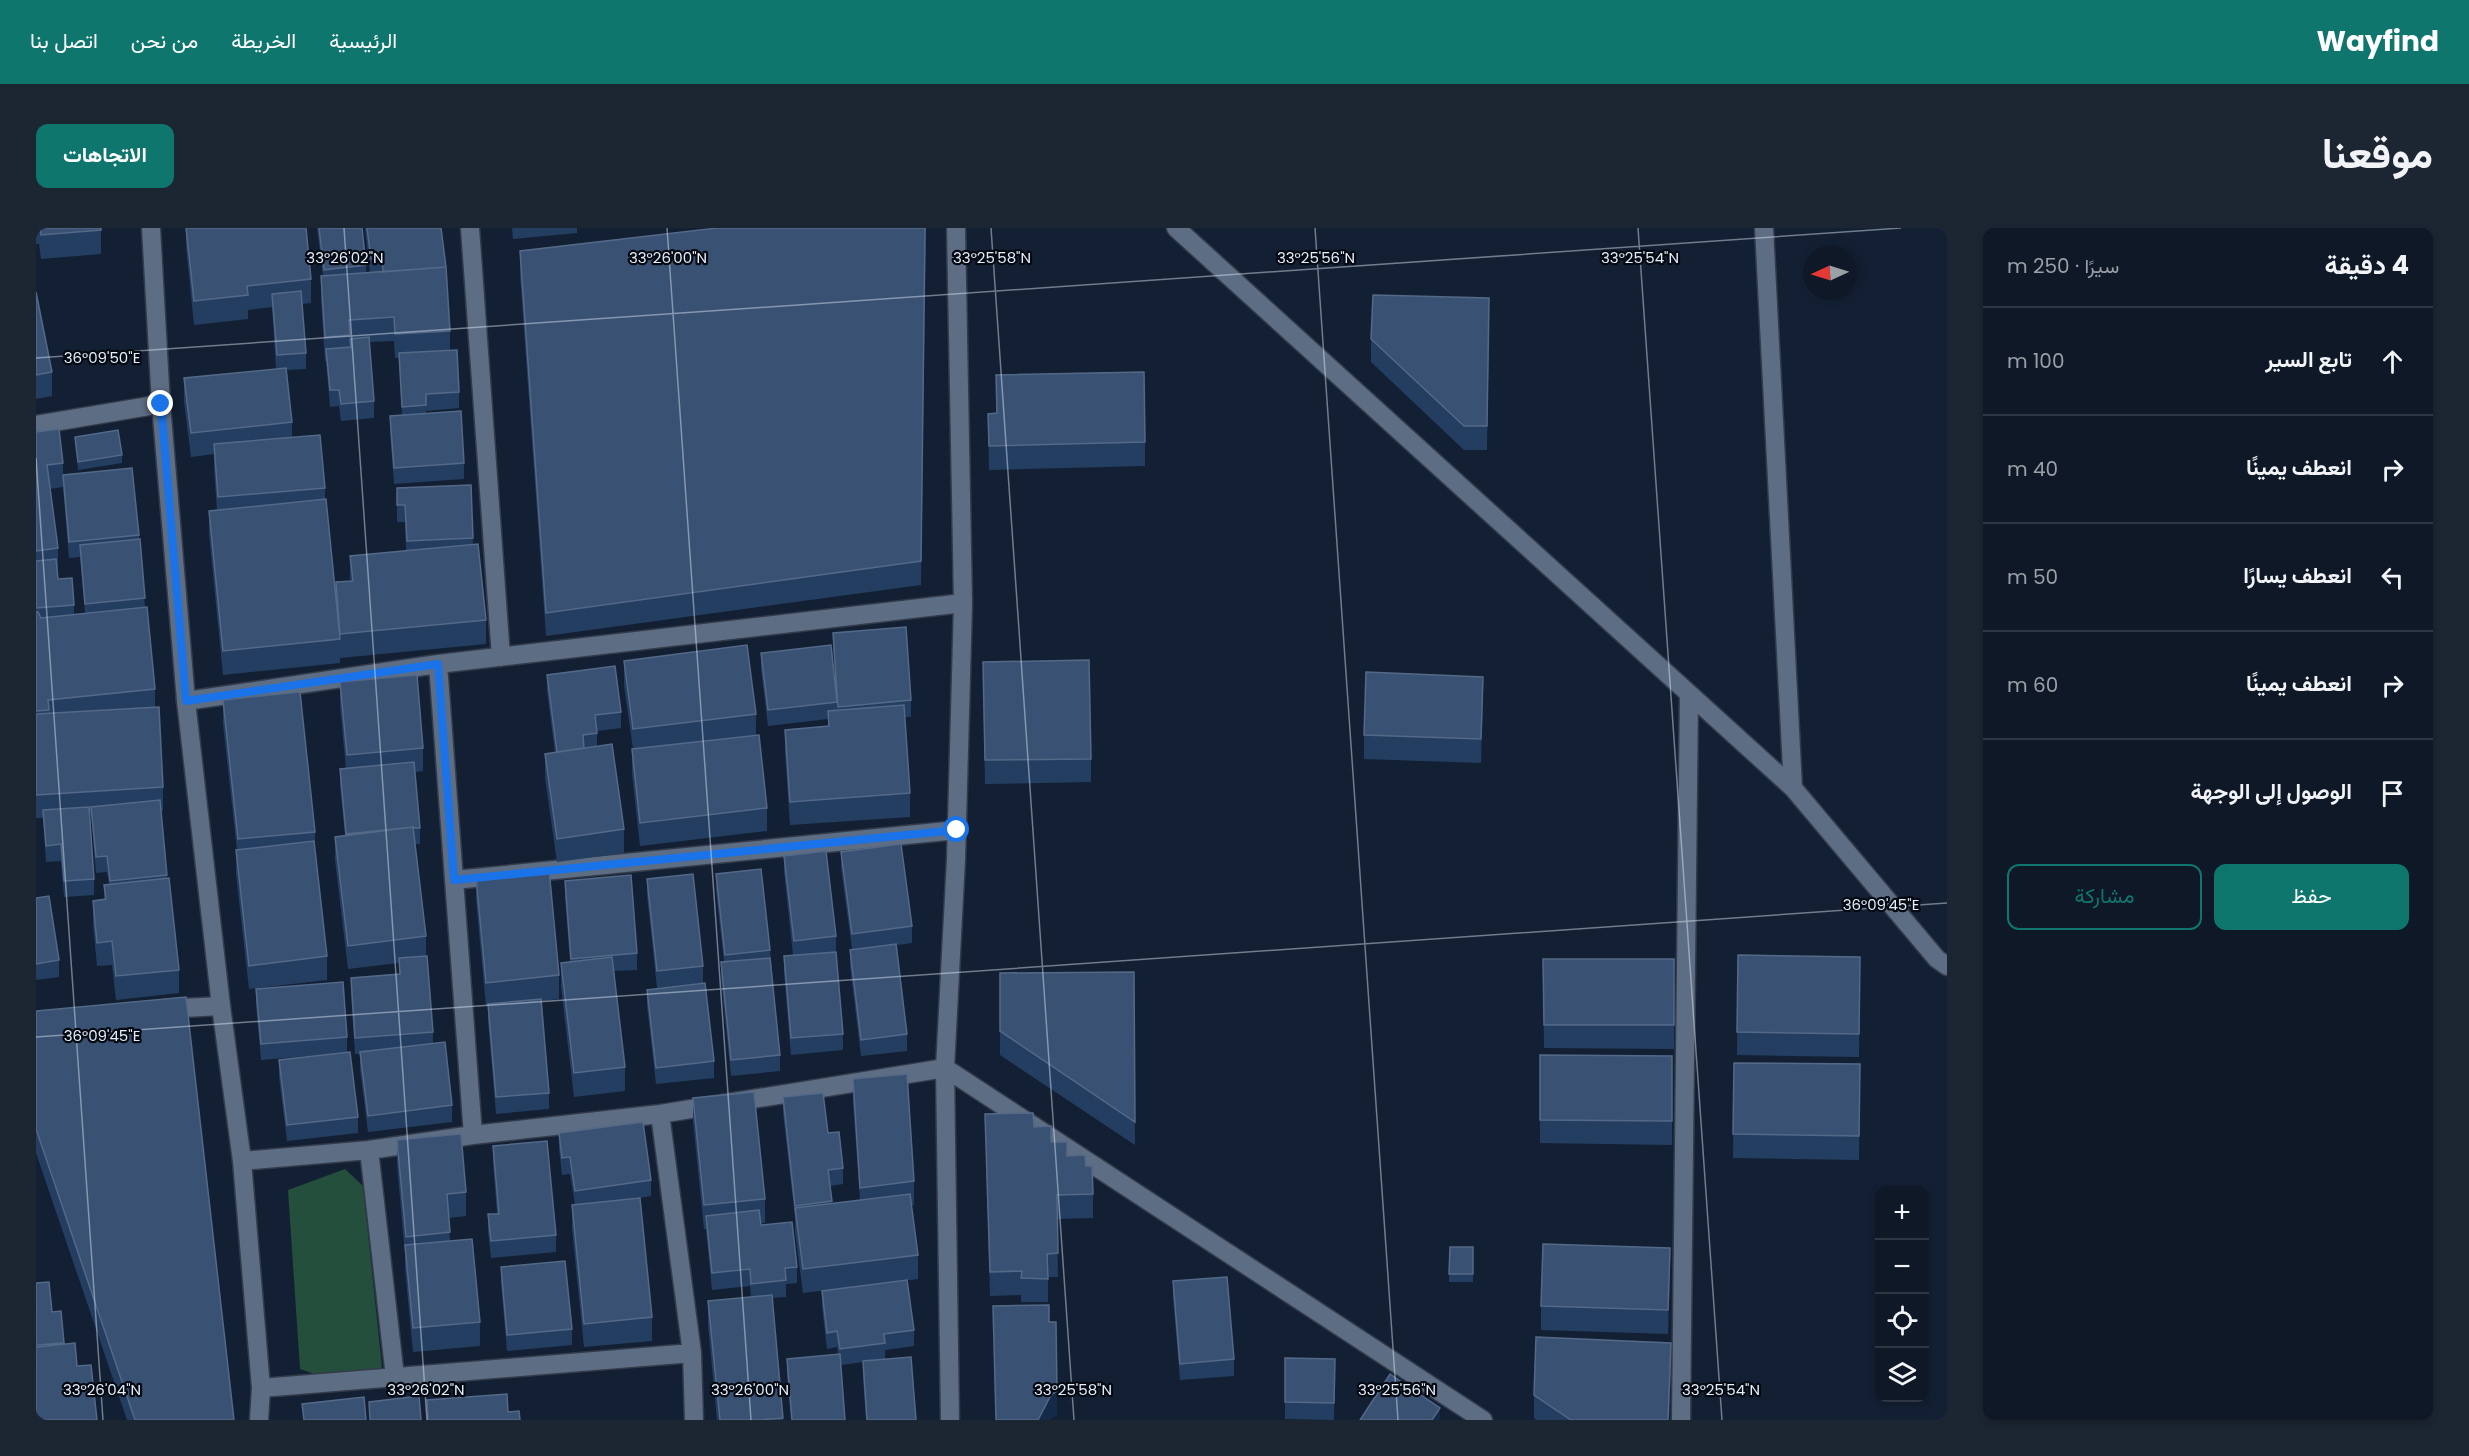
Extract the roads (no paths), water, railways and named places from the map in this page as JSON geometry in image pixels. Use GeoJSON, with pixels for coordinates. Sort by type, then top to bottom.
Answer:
{"type":"FeatureCollection","features":[{"type":"Feature","properties":{"kind":"street"},"geometry":{"type":"LineString","coordinates":[[151,228],[161,404],[186,701],[221,1006],[242,1161],[261,1388],[259,1420]]}},
{"type":"Feature","properties":{"kind":"street"},"geometry":{"type":"LineString","coordinates":[[470,228],[501,657]]}},
{"type":"Feature","properties":{"kind":"street"},"geometry":{"type":"LineString","coordinates":[[950,1420],[945,1068],[957,830],[963,603],[956,228]]}},
{"type":"Feature","properties":{"kind":"street"},"geometry":{"type":"LineString","coordinates":[[1176,228],[1793,788],[1937,959],[1947,966]]}},
{"type":"Feature","properties":{"kind":"street"},"geometry":{"type":"LineString","coordinates":[[1764,228],[1793,788]]}},
{"type":"Feature","properties":{"kind":"street"},"geometry":{"type":"LineString","coordinates":[[36,425],[161,404]]}},
{"type":"Feature","properties":{"kind":"street"},"geometry":{"type":"LineString","coordinates":[[186,701],[438,664],[963,603]]}},
{"type":"Feature","properties":{"kind":"street"},"geometry":{"type":"LineString","coordinates":[[438,664],[473,1135]]}},
{"type":"Feature","properties":{"kind":"street"},"geometry":{"type":"LineString","coordinates":[[1681,1420],[1689,694]]}},
{"type":"Feature","properties":{"kind":"street"},"geometry":{"type":"LineString","coordinates":[[454,880],[957,830]]}},
{"type":"Feature","properties":{"kind":"street"},"geometry":{"type":"LineString","coordinates":[[152,1010],[221,1006]]}},
{"type":"Feature","properties":{"kind":"street"},"geometry":{"type":"LineString","coordinates":[[242,1161],[369,1150],[473,1135],[660,1114],[945,1068],[1483,1420]]}},
{"type":"Feature","properties":{"kind":"street"},"geometry":{"type":"LineString","coordinates":[[660,1114],[692,1353],[694,1420]]}},
{"type":"Feature","properties":{"kind":"street"},"geometry":{"type":"LineString","coordinates":[[369,1150],[395,1377]]}},
{"type":"Feature","properties":{"kind":"street"},"geometry":{"type":"LineString","coordinates":[[261,1388],[692,1353]]}}]}
